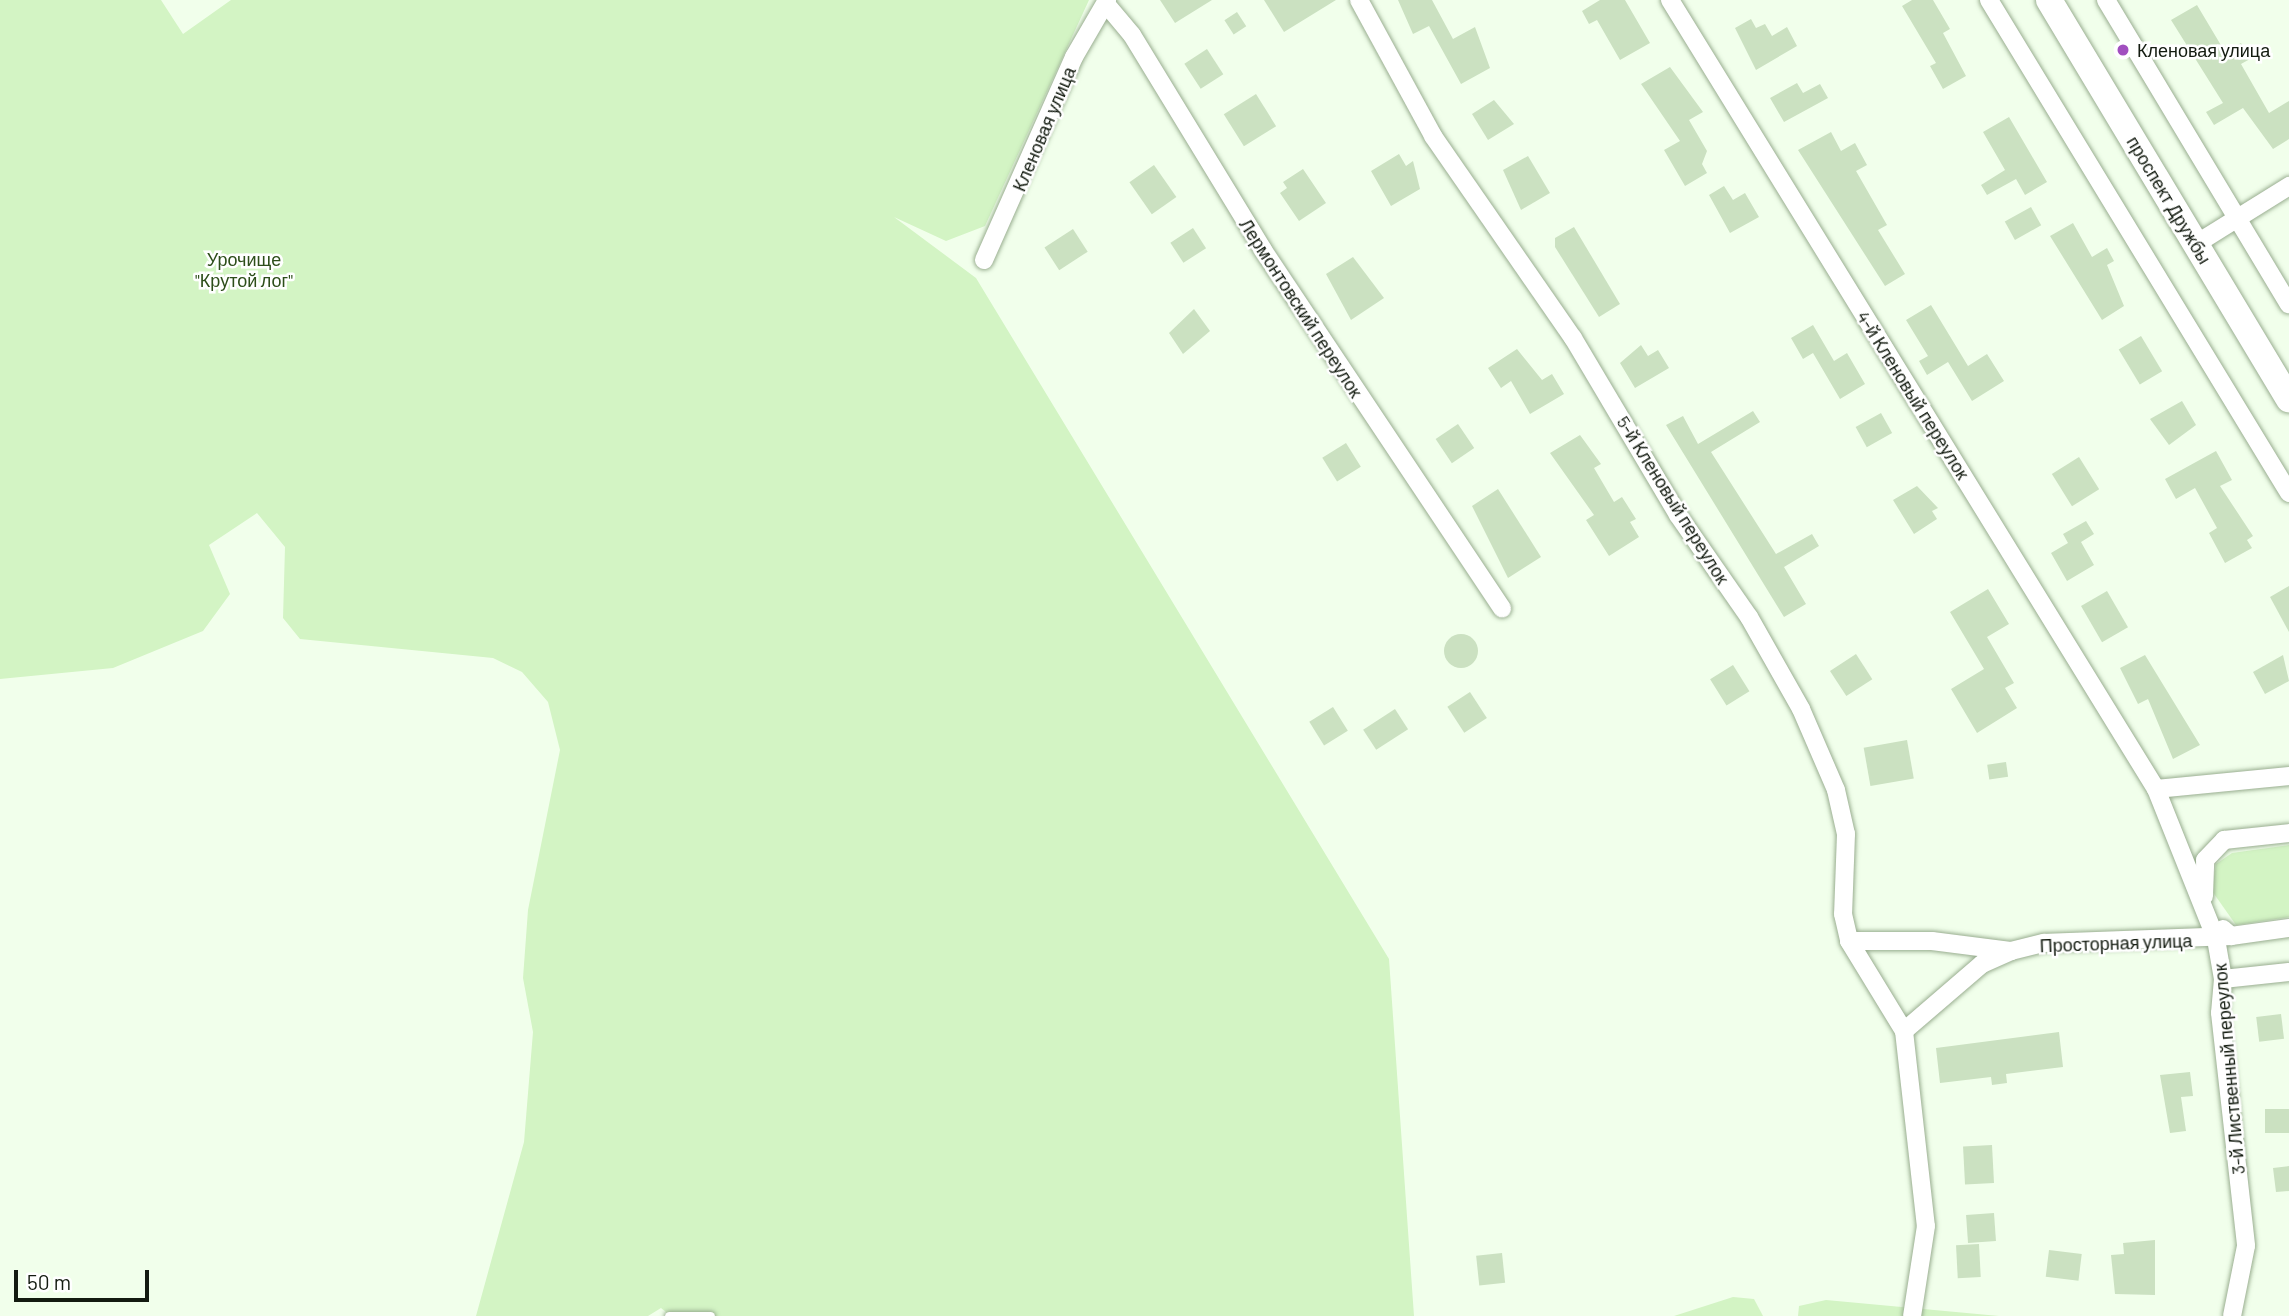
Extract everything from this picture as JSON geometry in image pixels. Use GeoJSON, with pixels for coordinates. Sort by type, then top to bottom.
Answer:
{"type":"FeatureCollection","features":[{"type":"Feature","properties":{"kind":"main road","name":"проспект Дружбы"},"geometry":{"type":"LineString","coordinates":[[2049,0],[2289,399]]}},
{"type":"Feature","properties":{"kind":"street","name":"5-й Кленовый переулок"},"geometry":{"type":"LineString","coordinates":[[1359,0],[1433,136],[1573,338],[1801,709],[1836,790],[1846,834],[1843,914],[1849,941],[1904,1031]]}},
{"type":"Feature","properties":{"kind":"street","name":"4-й Кленовый переулок"},"geometry":{"type":"LineString","coordinates":[[1670,0],[2157,789]]}},
{"type":"Feature","properties":{"kind":"street"},"geometry":{"type":"LineString","coordinates":[[1989,0],[2289,493]]}},
{"type":"Feature","properties":{"kind":"street"},"geometry":{"type":"LineString","coordinates":[[2106,0],[2289,304]]}},
{"type":"Feature","properties":{"kind":"street","name":"Кленовая улица"},"geometry":{"type":"LineString","coordinates":[[984,260],[1074,57],[1106,2]]}},
{"type":"Feature","properties":{"kind":"street","name":"Лермонтовский переулок"},"geometry":{"type":"LineString","coordinates":[[1106,2],[1132,35],[1263,250],[1502,609]]}},
{"type":"Feature","properties":{"kind":"street"},"geometry":{"type":"LineString","coordinates":[[2196,244],[2289,187]]}},
{"type":"Feature","properties":{"kind":"street"},"geometry":{"type":"LineString","coordinates":[[2157,789],[2289,776]]}},
{"type":"Feature","properties":{"kind":"street","name":"3-й Лиственный переулок"},"geometry":{"type":"LineString","coordinates":[[2157,789],[2224,937],[2220,1013],[2246,1246],[2232,1316]]}},
{"type":"Feature","properties":{"kind":"street","name":"Просторная улица"},"geometry":{"type":"LineString","coordinates":[[2224,937],[2202,893],[2205,860],[2224,840],[2289,833]]}},
{"type":"Feature","properties":{"kind":"street","name":"Просторная улица"},"geometry":{"type":"LineString","coordinates":[[1904,1031],[1982,964],[2011,951],[2044,943],[2224,937],[2289,928]]}},
{"type":"Feature","properties":{"kind":"street"},"geometry":{"type":"LineString","coordinates":[[1849,941],[1932,941],[2011,951]]}},
{"type":"Feature","properties":{"kind":"street"},"geometry":{"type":"LineString","coordinates":[[2223,979],[2289,972]]}},
{"type":"Feature","properties":{"kind":"street"},"geometry":{"type":"LineString","coordinates":[[1904,1031],[1926,1226],[1912,1316]]}},
{"type":"Feature","properties":{"kind":"lane"},"geometry":{"type":"LineString","coordinates":[[669,1316],[710,1316]]}},
{"type":"Feature","properties":{"kind":"green space","name":"Урочище \"Крутой лог\""},"geometry":{"type":"Polygon","coordinates":[[[0,0],[161,0],[183,34],[231,0],[1089,0],[985,226],[946,241],[894,217],[976,278],[1389,959],[1414,1316],[671,1316],[661,1308],[648,1316],[476,1316],[524,1142],[533,1032],[523,978],[528,910],[560,750],[548,702],[522,672],[493,658],[300,639],[283,618],[285,547],[257,513],[209,545],[230,594],[203,631],[113,668],[0,679],[0,0]]]}},
{"type":"Feature","properties":{"kind":"green space"},"geometry":{"type":"Polygon","coordinates":[[[2289,845],[2289,917],[2236,925],[2212,891],[2216,864],[2232,853],[2289,845]]]}},
{"type":"Feature","properties":{"kind":"green space"},"geometry":{"type":"Polygon","coordinates":[[[1733,1297],[1754,1299],[1763,1316],[1674,1316],[1733,1297]]]}},
{"type":"Feature","properties":{"kind":"green space"},"geometry":{"type":"Polygon","coordinates":[[[1826,1300],[1999,1316],[1798,1316],[1799,1306],[1826,1300]]]}},
{"type":"Feature","properties":{"kind":"building"},"geometry":{"type":"Polygon","coordinates":[[[1160,0],[1212,0],[1175,23],[1160,0]]]}},
{"type":"Feature","properties":{"kind":"building"},"geometry":{"type":"Polygon","coordinates":[[[1264,0],[1336,0],[1284,32],[1264,0]]]}},
{"type":"Feature","properties":{"kind":"building"},"geometry":{"type":"Polygon","coordinates":[[[1398,0],[1432,0],[1453,39],[1475,27],[1490,68],[1461,84],[1429,26],[1413,34],[1398,0]]]}},
{"type":"Feature","properties":{"kind":"building"},"geometry":{"type":"Polygon","coordinates":[[[1600,0],[1625,0],[1650,43],[1620,60],[1597,20],[1589,24],[1582,11],[1600,0]]]}},
{"type":"Feature","properties":{"kind":"building"},"geometry":{"type":"Polygon","coordinates":[[[1912,0],[1933,0],[1950,29],[1943,33],[1966,76],[1943,89],[1930,66],[1936,63],[1902,6],[1912,0]]]}},
{"type":"Feature","properties":{"kind":"building"},"geometry":{"type":"Polygon","coordinates":[[[2197,5],[2225,52],[2241,43],[2250,59],[2241,64],[2269,113],[2289,101],[2289,139],[2273,149],[2243,108],[2214,125],[2206,112],[2223,103],[2171,20],[2197,5]]]}},
{"type":"Feature","properties":{"kind":"building"},"geometry":{"type":"Polygon","coordinates":[[[1237,12],[1246,26],[1234,34],[1224,20],[1237,12]]]}},
{"type":"Feature","properties":{"kind":"building"},"geometry":{"type":"Polygon","coordinates":[[[1751,19],[1756,28],[1765,24],[1772,36],[1787,27],[1797,46],[1756,70],[1735,28],[1751,19]]]}},
{"type":"Feature","properties":{"kind":"building"},"geometry":{"type":"Polygon","coordinates":[[[1207,49],[1223,74],[1201,89],[1184,64],[1207,49]]]}},
{"type":"Feature","properties":{"kind":"building"},"geometry":{"type":"Polygon","coordinates":[[[1670,67],[1703,112],[1689,120],[1707,151],[1702,164],[1707,173],[1685,186],[1664,150],[1680,141],[1641,84],[1670,67]]]}},
{"type":"Feature","properties":{"kind":"building"},"geometry":{"type":"Polygon","coordinates":[[[1797,83],[1803,93],[1820,84],[1828,98],[1784,122],[1770,98],[1797,83]]]}},
{"type":"Feature","properties":{"kind":"building"},"geometry":{"type":"Polygon","coordinates":[[[1256,94],[1276,126],[1244,146],[1224,114],[1256,94]]]}},
{"type":"Feature","properties":{"kind":"building"},"geometry":{"type":"Polygon","coordinates":[[[1494,100],[1514,124],[1488,140],[1472,114],[1494,100]]]}},
{"type":"Feature","properties":{"kind":"building"},"geometry":{"type":"Polygon","coordinates":[[[2009,117],[2047,182],[2025,195],[2016,179],[1987,195],[1981,185],[2005,170],[1983,132],[2009,117]]]}},
{"type":"Feature","properties":{"kind":"building"},"geometry":{"type":"Polygon","coordinates":[[[1831,132],[1841,151],[1855,143],[1867,165],[1856,171],[1887,225],[1878,230],[1905,274],[1885,286],[1798,150],[1831,132]]]}},
{"type":"Feature","properties":{"kind":"building"},"geometry":{"type":"Polygon","coordinates":[[[1399,154],[1406,166],[1413,161],[1420,189],[1391,206],[1371,171],[1399,154]]]}},
{"type":"Feature","properties":{"kind":"building"},"geometry":{"type":"Polygon","coordinates":[[[1528,156],[1550,193],[1521,210],[1503,170],[1528,156]]]}},
{"type":"Feature","properties":{"kind":"building"},"geometry":{"type":"Polygon","coordinates":[[[1154,165],[1176,197],[1152,214],[1129,182],[1154,165]]]}},
{"type":"Feature","properties":{"kind":"building"},"geometry":{"type":"Polygon","coordinates":[[[1303,169],[1326,203],[1299,221],[1280,193],[1287,188],[1283,182],[1303,169]]]}},
{"type":"Feature","properties":{"kind":"building"},"geometry":{"type":"Polygon","coordinates":[[[1724,186],[1733,200],[1745,193],[1759,217],[1730,233],[1709,195],[1724,186]]]}},
{"type":"Feature","properties":{"kind":"building"},"geometry":{"type":"Polygon","coordinates":[[[2031,207],[2041,225],[2015,240],[2005,222],[2031,207]]]}},
{"type":"Feature","properties":{"kind":"building"},"geometry":{"type":"Polygon","coordinates":[[[2073,223],[2092,257],[2107,248],[2114,261],[2107,265],[2124,306],[2102,320],[2050,236],[2073,223]]]}},
{"type":"Feature","properties":{"kind":"building"},"geometry":{"type":"Polygon","coordinates":[[[1574,227],[1620,304],[1599,317],[1555,247],[1555,238],[1574,227]]]}},
{"type":"Feature","properties":{"kind":"building"},"geometry":{"type":"Polygon","coordinates":[[[1193,228],[1206,248],[1183,263],[1170,243],[1193,228]]]}},
{"type":"Feature","properties":{"kind":"building"},"geometry":{"type":"Polygon","coordinates":[[[1073,229],[1088,252],[1059,270],[1044,248],[1073,229]]]}},
{"type":"Feature","properties":{"kind":"building"},"geometry":{"type":"Polygon","coordinates":[[[1353,257],[1384,298],[1351,320],[1326,274],[1353,257]]]}},
{"type":"Feature","properties":{"kind":"building"},"geometry":{"type":"Polygon","coordinates":[[[1931,305],[1968,366],[1987,354],[2004,381],[1972,401],[1948,362],[1927,375],[1919,361],[1928,356],[1906,320],[1931,305]]]}},
{"type":"Feature","properties":{"kind":"building"},"geometry":{"type":"Polygon","coordinates":[[[1194,309],[1210,331],[1183,354],[1169,333],[1194,309]]]}},
{"type":"Feature","properties":{"kind":"building"},"geometry":{"type":"Polygon","coordinates":[[[1813,325],[1834,361],[1847,353],[1865,384],[1840,399],[1813,353],[1803,359],[1791,338],[1813,325]]]}},
{"type":"Feature","properties":{"kind":"building"},"geometry":{"type":"Polygon","coordinates":[[[2141,336],[2162,371],[2140,385],[2119,349],[2141,336]]]}},
{"type":"Feature","properties":{"kind":"building"},"geometry":{"type":"Polygon","coordinates":[[[1641,345],[1648,356],[1658,350],[1669,368],[1635,388],[1620,363],[1641,345]]]}},
{"type":"Feature","properties":{"kind":"building"},"geometry":{"type":"Polygon","coordinates":[[[1517,349],[1542,380],[1552,374],[1564,394],[1530,414],[1511,381],[1501,388],[1488,368],[1517,349]]]}},
{"type":"Feature","properties":{"kind":"building"},"geometry":{"type":"Polygon","coordinates":[[[2182,401],[2196,425],[2169,445],[2150,419],[2182,401]]]}},
{"type":"Feature","properties":{"kind":"building"},"geometry":{"type":"Polygon","coordinates":[[[1753,411],[1760,422],[1711,452],[1776,554],[1812,534],[1819,546],[1784,567],[1806,604],[1784,617],[1666,425],[1683,416],[1698,444],[1753,411]]]}},
{"type":"Feature","properties":{"kind":"building"},"geometry":{"type":"Polygon","coordinates":[[[1881,413],[1892,433],[1867,447],[1856,427],[1881,413]]]}},
{"type":"Feature","properties":{"kind":"building"},"geometry":{"type":"Polygon","coordinates":[[[1458,424],[1474,448],[1452,463],[1436,439],[1458,424]]]}},
{"type":"Feature","properties":{"kind":"building"},"geometry":{"type":"Polygon","coordinates":[[[1580,435],[1601,464],[1594,468],[1614,502],[1622,497],[1636,519],[1630,522],[1639,537],[1609,556],[1586,520],[1594,515],[1550,453],[1580,435]]]}},
{"type":"Feature","properties":{"kind":"building"},"geometry":{"type":"Polygon","coordinates":[[[1346,443],[1361,467],[1337,482],[1322,458],[1346,443]]]}},
{"type":"Feature","properties":{"kind":"building"},"geometry":{"type":"Polygon","coordinates":[[[2216,451],[2232,480],[2220,486],[2253,536],[2247,540],[2252,548],[2225,563],[2209,533],[2217,528],[2195,488],[2176,499],[2165,479],[2216,451]]]}},
{"type":"Feature","properties":{"kind":"building"},"geometry":{"type":"Polygon","coordinates":[[[2079,457],[2099,489],[2072,506],[2052,474],[2079,457]]]}},
{"type":"Feature","properties":{"kind":"building"},"geometry":{"type":"Polygon","coordinates":[[[1917,486],[1938,508],[1932,511],[1937,519],[1914,534],[1893,500],[1917,486]]]}},
{"type":"Feature","properties":{"kind":"building"},"geometry":{"type":"Polygon","coordinates":[[[1498,489],[1541,557],[1508,578],[1472,506],[1498,489]]]}},
{"type":"Feature","properties":{"kind":"building"},"geometry":{"type":"Polygon","coordinates":[[[2086,521],[2094,534],[2081,542],[2094,565],[2067,581],[2051,553],[2068,543],[2063,534],[2086,521]]]}},
{"type":"Feature","properties":{"kind":"building"},"geometry":{"type":"Polygon","coordinates":[[[2289,586],[2289,632],[2270,597],[2289,586]]]}},
{"type":"Feature","properties":{"kind":"building"},"geometry":{"type":"Polygon","coordinates":[[[1988,589],[2009,624],[1987,637],[2014,683],[2005,688],[2017,708],[1977,733],[1951,689],[1984,669],[1950,612],[1988,589]]]}},
{"type":"Feature","properties":{"kind":"building"},"geometry":{"type":"Polygon","coordinates":[[[2107,591],[2128,627],[2102,642],[2081,606],[2107,591]]]}},
{"type":"Feature","properties":{"kind":"building"},"geometry":{"type":"Polygon","coordinates":[[[1461,634],[1473,639],[1478,651],[1473,663],[1461,668],[1449,663],[1444,651],[1449,639],[1461,634]]]}},
{"type":"Feature","properties":{"kind":"building"},"geometry":{"type":"Polygon","coordinates":[[[1856,654],[1872,679],[1846,696],[1830,671],[1856,654]]]}},
{"type":"Feature","properties":{"kind":"building"},"geometry":{"type":"Polygon","coordinates":[[[2145,655],[2200,745],[2173,759],[2148,699],[2138,704],[2120,668],[2145,655]]]}},
{"type":"Feature","properties":{"kind":"building"},"geometry":{"type":"Polygon","coordinates":[[[2283,655],[2289,681],[2265,694],[2253,672],[2283,655]]]}},
{"type":"Feature","properties":{"kind":"building"},"geometry":{"type":"Polygon","coordinates":[[[1733,665],[1749,691],[1727,706],[1710,679],[1733,665]]]}},
{"type":"Feature","properties":{"kind":"building"},"geometry":{"type":"Polygon","coordinates":[[[1470,692],[1487,718],[1464,733],[1447,707],[1470,692]]]}},
{"type":"Feature","properties":{"kind":"building"},"geometry":{"type":"Polygon","coordinates":[[[1333,707],[1348,731],[1324,746],[1309,722],[1333,707]]]}},
{"type":"Feature","properties":{"kind":"building"},"geometry":{"type":"Polygon","coordinates":[[[1395,709],[1408,729],[1376,750],[1363,730],[1395,709]]]}},
{"type":"Feature","properties":{"kind":"building"},"geometry":{"type":"Polygon","coordinates":[[[1907,740],[1914,778],[1870,786],[1864,748],[1907,740]]]}},
{"type":"Feature","properties":{"kind":"building"},"geometry":{"type":"Polygon","coordinates":[[[2006,762],[2008,777],[1989,779],[1987,765],[2006,762]]]}},
{"type":"Feature","properties":{"kind":"building"},"geometry":{"type":"Polygon","coordinates":[[[2281,1014],[2284,1039],[2259,1042],[2256,1017],[2281,1014]]]}},
{"type":"Feature","properties":{"kind":"building"},"geometry":{"type":"Polygon","coordinates":[[[2059,1032],[2063,1067],[2006,1074],[2007,1083],[1992,1085],[1991,1077],[1940,1083],[1936,1048],[2059,1032]]]}},
{"type":"Feature","properties":{"kind":"building"},"geometry":{"type":"Polygon","coordinates":[[[2190,1072],[2193,1096],[2181,1097],[2186,1131],[2170,1133],[2160,1075],[2190,1072]]]}},
{"type":"Feature","properties":{"kind":"building"},"geometry":{"type":"Polygon","coordinates":[[[2265,1109],[2289,1109],[2289,1133],[2265,1133],[2265,1109]]]}},
{"type":"Feature","properties":{"kind":"building"},"geometry":{"type":"Polygon","coordinates":[[[1992,1145],[1994,1183],[1965,1184],[1963,1147],[1992,1145]]]}},
{"type":"Feature","properties":{"kind":"building"},"geometry":{"type":"Polygon","coordinates":[[[2289,1166],[2289,1191],[2276,1192],[2273,1168],[2289,1166]]]}},
{"type":"Feature","properties":{"kind":"building"},"geometry":{"type":"Polygon","coordinates":[[[1994,1213],[1996,1241],[1968,1243],[1966,1215],[1994,1213]]]}},
{"type":"Feature","properties":{"kind":"building"},"geometry":{"type":"Polygon","coordinates":[[[2155,1240],[2155,1295],[2115,1294],[2111,1255],[2124,1254],[2123,1243],[2155,1240]]]}},
{"type":"Feature","properties":{"kind":"building"},"geometry":{"type":"Polygon","coordinates":[[[1979,1244],[1981,1277],[1958,1278],[1956,1245],[1979,1244]]]}},
{"type":"Feature","properties":{"kind":"building"},"geometry":{"type":"Polygon","coordinates":[[[2049,1250],[2082,1254],[2078,1281],[2046,1277],[2049,1250]]]}},
{"type":"Feature","properties":{"kind":"building"},"geometry":{"type":"Polygon","coordinates":[[[1502,1253],[1505,1283],[1479,1286],[1476,1256],[1502,1253]]]}},
{"type":"Feature","properties":{"kind":"place","name":"Кленовая улица"},"geometry":{"type":"Point","coordinates":[2123,50]}}]}
